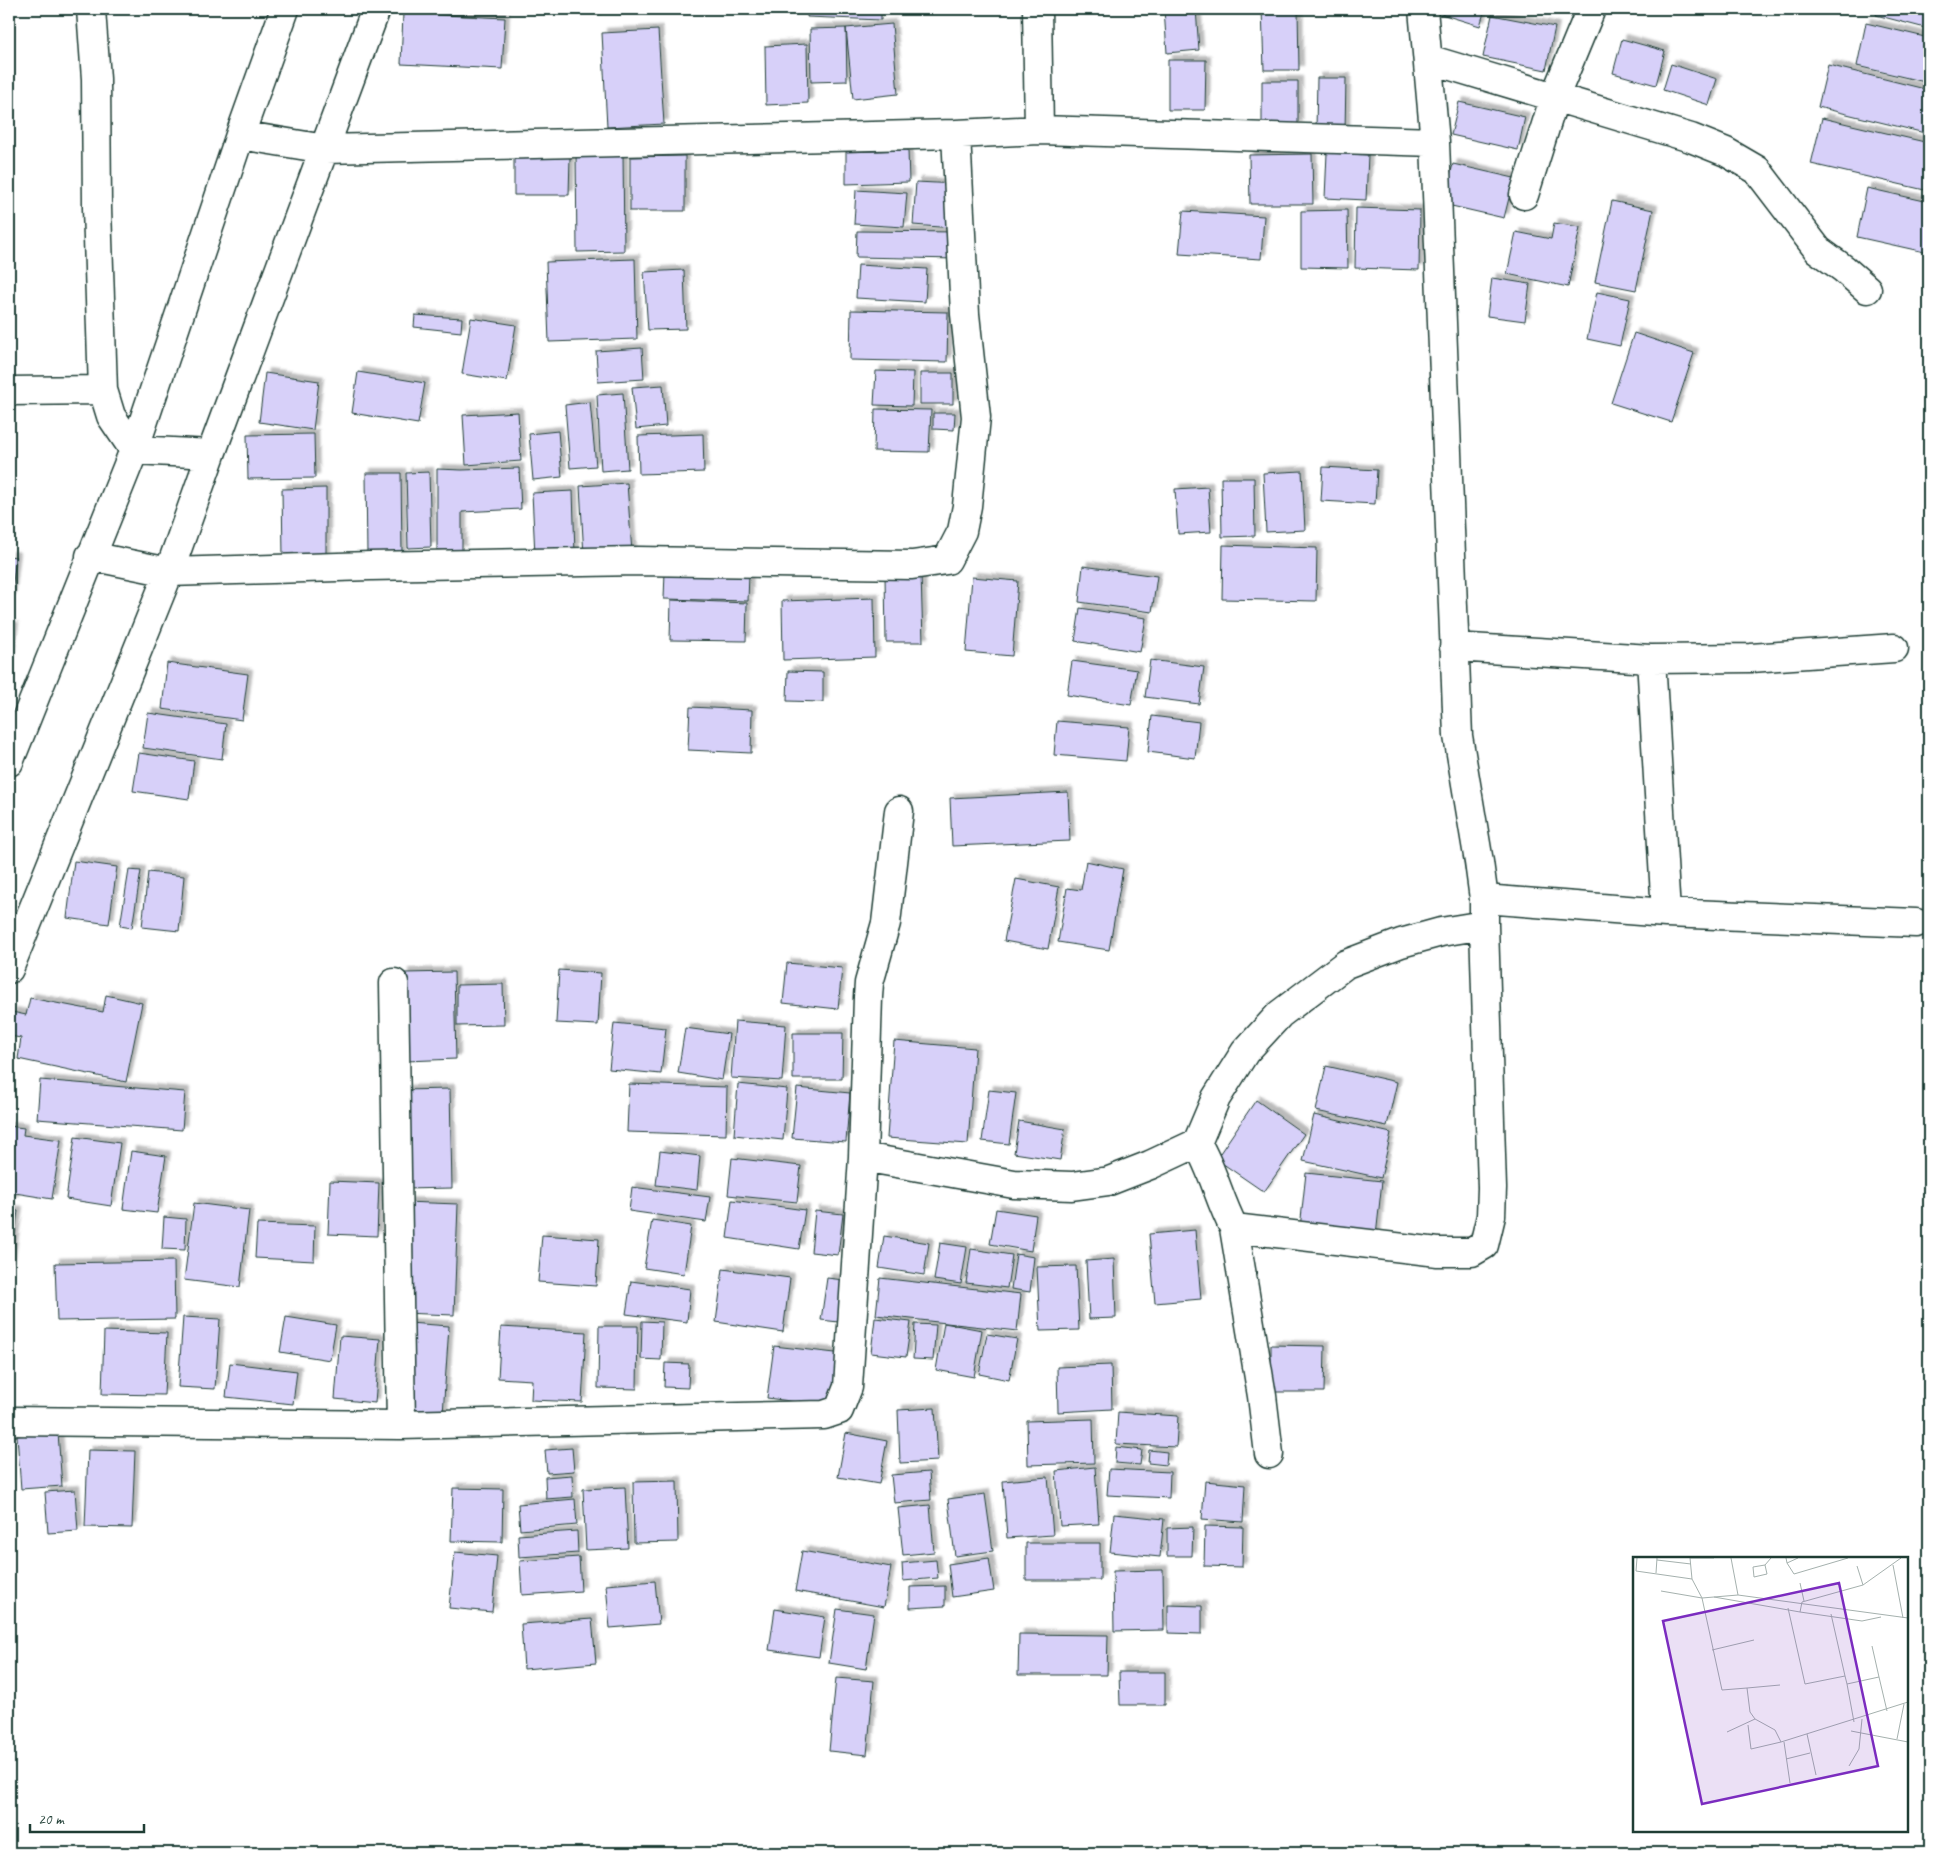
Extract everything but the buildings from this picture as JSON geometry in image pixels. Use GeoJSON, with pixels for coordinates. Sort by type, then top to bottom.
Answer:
{"type":"FeatureCollection","features":[{"type":"Feature","properties":{"kind":"street"},"geometry":{"type":"LineString","coordinates":[[91,9],[96,80],[97,208],[103,390],[111,416],[134,450]]}},
{"type":"Feature","properties":{"kind":"street"},"geometry":{"type":"LineString","coordinates":[[9,762],[134,450],[240,135],[285,9]]}},
{"type":"Feature","properties":{"kind":"street"},"geometry":{"type":"LineString","coordinates":[[9,969],[169,572],[376,9]]}},
{"type":"Feature","properties":{"kind":"street"},"geometry":{"type":"LineString","coordinates":[[1037,9],[1039,130]]}},
{"type":"Feature","properties":{"kind":"street"},"geometry":{"type":"LineString","coordinates":[[1234,1228],[1438,1252],[1472,1252],[1484,1245],[1491,1216],[1492,1188],[1484,912],[1479,862],[1458,736],[1435,142],[1423,9]]}},
{"type":"Feature","properties":{"kind":"street"},"geometry":{"type":"LineString","coordinates":[[1524,195],[1555,96],[1590,9]]}},
{"type":"Feature","properties":{"kind":"street"},"geometry":{"type":"LineString","coordinates":[[1428,59],[1691,138],[1726,152],[1757,170],[1818,250],[1867,289]]}},
{"type":"Feature","properties":{"kind":"street"},"geometry":{"type":"LineString","coordinates":[[240,135],[325,149],[956,134],[1039,130],[1435,142]]}},
{"type":"Feature","properties":{"kind":"street"},"geometry":{"type":"LineString","coordinates":[[90,556],[169,572],[638,561],[912,565],[947,560],[962,531],[967,506],[976,416],[965,314],[956,134]]}},
{"type":"Feature","properties":{"kind":"street"},"geometry":{"type":"LineString","coordinates":[[9,391],[103,390]]}},
{"type":"Feature","properties":{"kind":"street"},"geometry":{"type":"LineString","coordinates":[[134,450],[211,454]]}},
{"type":"Feature","properties":{"kind":"street"},"geometry":{"type":"LineString","coordinates":[[1454,646],[1651,659],[1751,658],[1894,648]]}},
{"type":"Feature","properties":{"kind":"street"},"geometry":{"type":"LineString","coordinates":[[1651,659],[1666,913]]}},
{"type":"Feature","properties":{"kind":"street"},"geometry":{"type":"LineString","coordinates":[[9,1421],[401,1425],[824,1415],[839,1410],[848,1387],[863,1157],[869,983],[886,923],[899,811]]}},
{"type":"Feature","properties":{"kind":"street"},"geometry":{"type":"LineString","coordinates":[[863,1157],[1014,1184],[1072,1186],[1109,1181],[1197,1143],[1216,1098],[1245,1052],[1280,1014],[1346,964],[1401,943],[1441,932],[1484,912],[1666,913],[1916,923]]}},
{"type":"Feature","properties":{"kind":"street"},"geometry":{"type":"LineString","coordinates":[[394,983],[401,1425]]}},
{"type":"Feature","properties":{"kind":"street"},"geometry":{"type":"LineString","coordinates":[[1197,1143],[1207,1161],[1226,1214],[1234,1228],[1262,1396],[1269,1454]]}}]}
